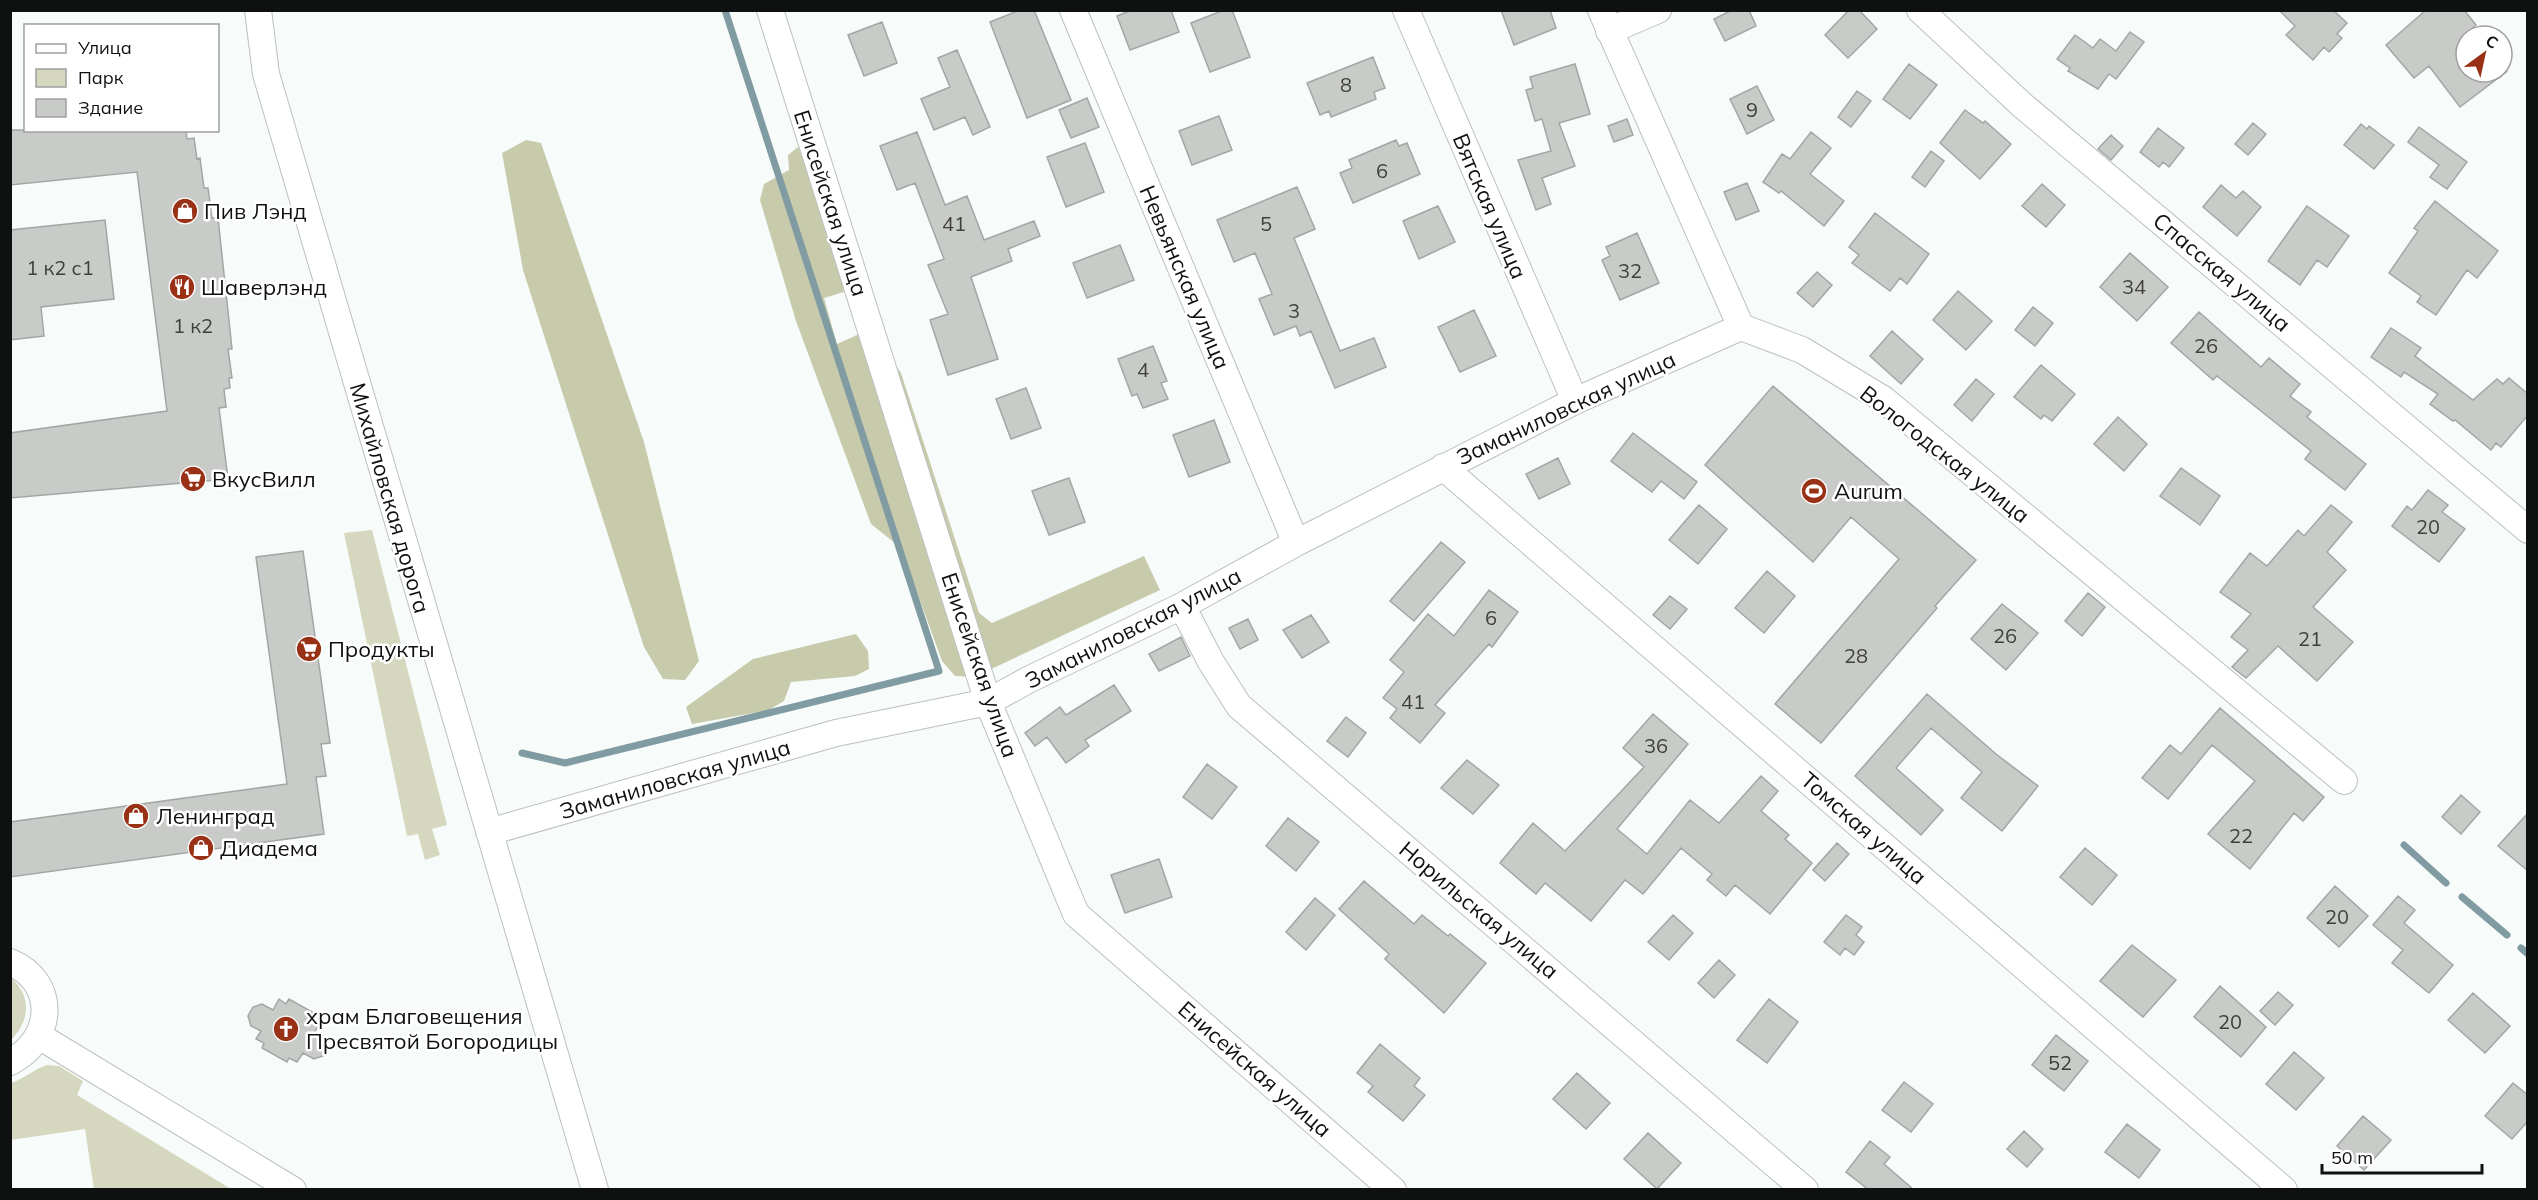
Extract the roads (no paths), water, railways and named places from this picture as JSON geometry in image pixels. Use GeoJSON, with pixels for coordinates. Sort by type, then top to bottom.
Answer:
{"type":"FeatureCollection","features":[{"type":"Feature","properties":{"kind":"street","name":"Михайловская дорога"},"geometry":{"type":"LineString","coordinates":[[258,10],[266,74],[595,1190]]}},
{"type":"Feature","properties":{"kind":"street","name":"Енисейская улица"},"geometry":{"type":"LineString","coordinates":[[770,10],[988,702],[1076,914],[1393,1190]]}},
{"type":"Feature","properties":{"kind":"street","name":"Невьянская улица"},"geometry":{"type":"LineString","coordinates":[[1073,10],[1296,543]]}},
{"type":"Feature","properties":{"kind":"street","name":"Вятская улица"},"geometry":{"type":"LineString","coordinates":[[1406,10],[1575,401]]}},
{"type":"Feature","properties":{"kind":"street"},"geometry":{"type":"LineString","coordinates":[[1658,10],[1605,21],[1741,327]]}},
{"type":"Feature","properties":{"kind":"street","name":"Спасская улица"},"geometry":{"type":"LineString","coordinates":[[1920,10],[2022,105],[2528,530]]}},
{"type":"Feature","properties":{"kind":"street","name":"Заманиловская улица"},"geometry":{"type":"LineString","coordinates":[[489,832],[836,733],[988,702],[1028,680],[1182,606],[1296,543],[1575,401],[1741,327]]}},
{"type":"Feature","properties":{"kind":"street","name":"Вологодская улица"},"geometry":{"type":"LineString","coordinates":[[1741,327],[1802,350],[1883,399],[2344,781]]}},
{"type":"Feature","properties":{"kind":"street","name":"Томская улица"},"geometry":{"type":"LineString","coordinates":[[1443,467],[2284,1190]]}},
{"type":"Feature","properties":{"kind":"street","name":"Норильская улица"},"geometry":{"type":"LineString","coordinates":[[1182,606],[1211,662],[1239,705],[1805,1190]]}},
{"type":"Feature","properties":{"kind":"street"},"geometry":{"type":"LineString","coordinates":[[10,962],[21,966],[36,981],[44,999],[45,1020],[39,1036],[24,1055],[10,1062]]}},
{"type":"Feature","properties":{"kind":"street"},"geometry":{"type":"LineString","coordinates":[[39,1036],[293,1190]]}},
{"type":"Feature","properties":{"kind":"waterway"},"geometry":{"type":"LineString","coordinates":[[522,753],[565,763],[939,671],[725,10]]}},
{"type":"Feature","properties":{"kind":"waterway"},"geometry":{"type":"LineString","coordinates":[[2404,845],[2446,883]]}},
{"type":"Feature","properties":{"kind":"waterway"},"geometry":{"type":"LineString","coordinates":[[2462,897],[2507,935]]}},
{"type":"Feature","properties":{"kind":"waterway"},"geometry":{"type":"LineString","coordinates":[[2521,948],[2528,954]]}},
{"type":"Feature","properties":{"kind":"place","name":"Пив Лэнд"},"geometry":{"type":"Point","coordinates":[185,211]}},
{"type":"Feature","properties":{"kind":"place","name":"Шаверлэнд"},"geometry":{"type":"Point","coordinates":[182,287]}},
{"type":"Feature","properties":{"kind":"place","name":"ВкусВилл"},"geometry":{"type":"Point","coordinates":[193,479]}},
{"type":"Feature","properties":{"kind":"place","name":"Aurum"},"geometry":{"type":"Point","coordinates":[1814,491]}},
{"type":"Feature","properties":{"kind":"place","name":"Продукты"},"geometry":{"type":"Point","coordinates":[309,649]}},
{"type":"Feature","properties":{"kind":"place","name":"Ленинград"},"geometry":{"type":"Point","coordinates":[136,816]}},
{"type":"Feature","properties":{"kind":"place","name":"Диадема"},"geometry":{"type":"Point","coordinates":[201,848]}},
{"type":"Feature","properties":{"kind":"place","name":"храм Благовещения Пресвятой Богородицы"},"geometry":{"type":"Point","coordinates":[286,1029]}}]}
